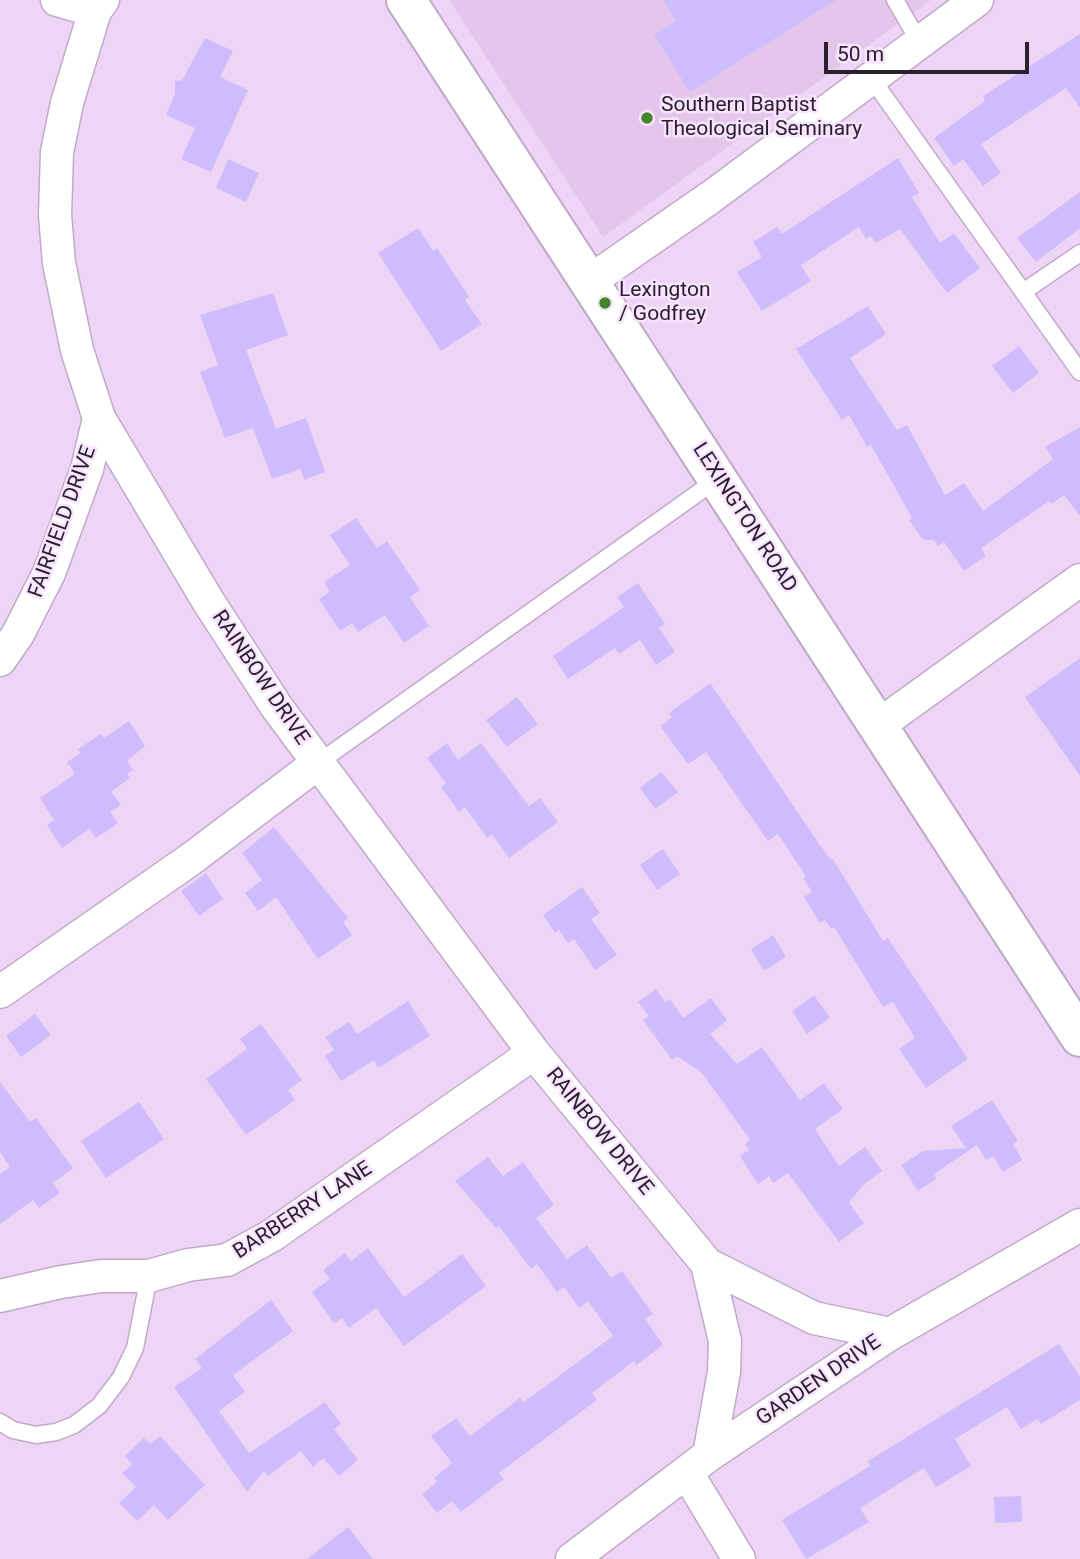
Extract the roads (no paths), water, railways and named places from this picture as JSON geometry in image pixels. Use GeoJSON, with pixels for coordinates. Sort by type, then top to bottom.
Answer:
{"type":"FeatureCollection","features":[{"type":"Feature","properties":{"kind":"main road","name":"LEXINGTON ROAD"},"geometry":{"type":"LineString","coordinates":[[406,0],[1080,1037]]}},
{"type":"Feature","properties":{"kind":"street"},"geometry":{"type":"LineString","coordinates":[[57,0],[99,6]]}},
{"type":"Feature","properties":{"kind":"street"},"geometry":{"type":"LineString","coordinates":[[590,281],[872,79],[976,0]]}},
{"type":"Feature","properties":{"kind":"street","name":"RAINBOW DRIVE"},"geometry":{"type":"LineString","coordinates":[[99,6],[67,103],[57,152],[55,215],[60,262],[77,350],[99,418],[208,601],[276,706],[534,1053],[707,1264],[814,1318],[890,1334]]}},
{"type":"Feature","properties":{"kind":"street","name":"FAIRFIELD DRIVE"},"geometry":{"type":"LineString","coordinates":[[0,660],[18,634],[49,573],[87,469],[99,418]]}},
{"type":"Feature","properties":{"kind":"street"},"geometry":{"type":"LineString","coordinates":[[879,725],[1080,580]]}},
{"type":"Feature","properties":{"kind":"street"},"geometry":{"type":"LineString","coordinates":[[0,992],[191,859],[318,764]]}},
{"type":"Feature","properties":{"kind":"street","name":"BARBERRY LANE"},"geometry":{"type":"LineString","coordinates":[[0,1296],[101,1276],[149,1276],[188,1265],[227,1260],[250,1250],[534,1053]]}},
{"type":"Feature","properties":{"kind":"street","name":"GARDEN DRIVE"},"geometry":{"type":"LineString","coordinates":[[572,1559],[698,1464],[890,1334],[1080,1225]]}},
{"type":"Feature","properties":{"kind":"street","name":"RAINBOW DRIVE"},"geometry":{"type":"LineString","coordinates":[[698,1464],[724,1372],[725,1341],[707,1264]]}},
{"type":"Feature","properties":{"kind":"street"},"geometry":{"type":"LineString","coordinates":[[698,1464],[739,1559]]}},
{"type":"Feature","properties":{"kind":"lane"},"geometry":{"type":"LineString","coordinates":[[898,5],[920,43]]}},
{"type":"Feature","properties":{"kind":"lane"},"geometry":{"type":"LineString","coordinates":[[872,79],[1080,372]]}},
{"type":"Feature","properties":{"kind":"lane"},"geometry":{"type":"LineString","coordinates":[[1023,292],[1080,253]]}},
{"type":"Feature","properties":{"kind":"lane"},"geometry":{"type":"LineString","coordinates":[[318,764],[719,478]]}},
{"type":"Feature","properties":{"kind":"lane"},"geometry":{"type":"LineString","coordinates":[[0,1422],[13,1430],[36,1435],[56,1432],[74,1425],[99,1406],[121,1377],[135,1348],[149,1276]]}},
{"type":"Feature","properties":{"kind":"place","name":"Southern Baptist Theological Seminary"},"geometry":{"type":"Point","coordinates":[647,118]}},
{"type":"Feature","properties":{"kind":"place","name":"Lexington / Godfrey"},"geometry":{"type":"Point","coordinates":[605,303]}}]}
